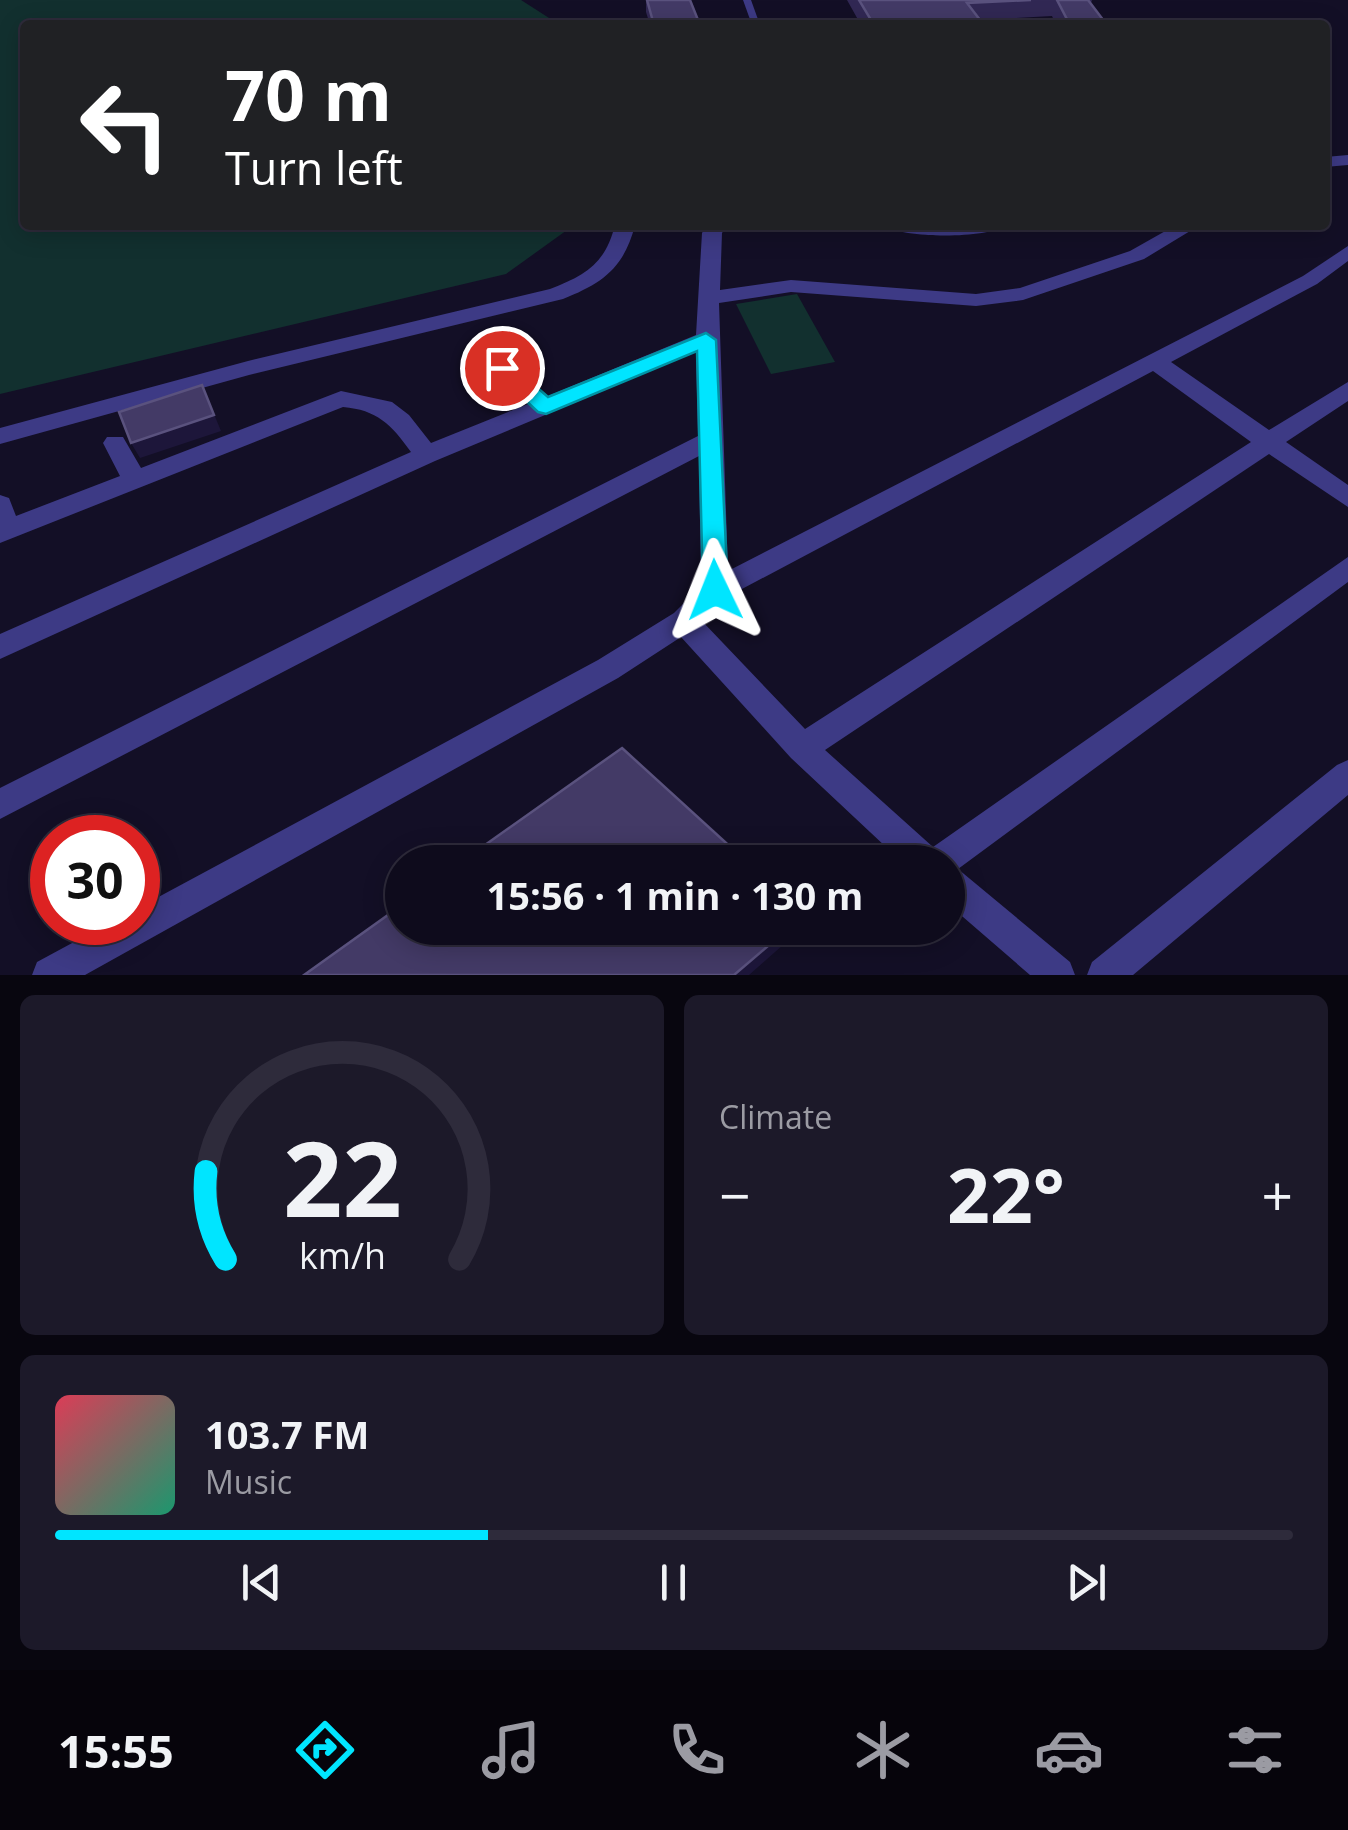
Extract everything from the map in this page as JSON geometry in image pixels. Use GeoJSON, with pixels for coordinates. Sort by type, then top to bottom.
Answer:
{"type":"FeatureCollection","features":[{"type":"Feature","properties":{"kind":"street"},"geometry":{"type":"LineString","coordinates":[[0,436],[248,368],[556,294],[589,282],[611,267],[625,230]]}},
{"type":"Feature","properties":{"kind":"street"},"geometry":{"type":"LineString","coordinates":[[714,230],[706,340],[715,590]]}},
{"type":"Feature","properties":{"kind":"street"},"geometry":{"type":"LineString","coordinates":[[708,298],[791,286],[976,300],[1023,294],[1137,255],[1181,230]]}},
{"type":"Feature","properties":{"kind":"street"},"geometry":{"type":"LineString","coordinates":[[50,975],[608,670],[684,620],[715,590],[1310,280],[1348,252]]}},
{"type":"Feature","properties":{"kind":"street"},"geometry":{"type":"LineString","coordinates":[[0,647],[426,455],[706,340]]}},
{"type":"Feature","properties":{"kind":"street"},"geometry":{"type":"LineString","coordinates":[[480,348],[546,407]]}},
{"type":"Feature","properties":{"kind":"street"},"geometry":{"type":"LineString","coordinates":[[1156,362],[1348,498]]}},
{"type":"Feature","properties":{"kind":"street"},"geometry":{"type":"LineString","coordinates":[[802,748],[1348,390]]}},
{"type":"Feature","properties":{"kind":"street"},"geometry":{"type":"LineString","coordinates":[[2,523],[134,480],[341,399],[363,400],[392,410],[426,455]]}},
{"type":"Feature","properties":{"kind":"street"},"geometry":{"type":"LineString","coordinates":[[0,804],[710,440]]}},
{"type":"Feature","properties":{"kind":"street"},"geometry":{"type":"LineString","coordinates":[[115,443],[134,480]]}},
{"type":"Feature","properties":{"kind":"street"},"geometry":{"type":"LineString","coordinates":[[965,845],[1348,568]]}},
{"type":"Feature","properties":{"kind":"street"},"geometry":{"type":"LineString","coordinates":[[684,620],[802,748],[907,845]]}},
{"type":"Feature","properties":{"kind":"street"},"geometry":{"type":"LineString","coordinates":[[1105,975],[1348,776]]}},
{"type":"Feature","properties":{"kind":"street"},"geometry":{"type":"LineString","coordinates":[[965,897],[1057,975]]}},
{"type":"Feature","properties":{"kind":"green space"},"geometry":{"type":"Polygon","coordinates":[[[0,0],[521,0],[552,20],[20,20],[20,230],[567,230],[506,274],[0,394],[0,0]]]}},
{"type":"Feature","properties":{"kind":"green space"},"geometry":{"type":"Polygon","coordinates":[[[797,294],[835,362],[771,374],[736,304],[797,294]]]}},
{"type":"Feature","properties":{"kind":"building"},"geometry":{"type":"Polygon","coordinates":[[[647,0],[690,0],[698,20],[653,20],[647,0]]]}},
{"type":"Feature","properties":{"kind":"building"},"geometry":{"type":"Polygon","coordinates":[[[859,0],[1031,0],[967,3],[980,20],[871,20],[859,0]]]}},
{"type":"Feature","properties":{"kind":"building"},"geometry":{"type":"Polygon","coordinates":[[[1057,0],[1088,0],[1103,20],[1067,20],[1057,0]]]}},
{"type":"Feature","properties":{"kind":"building"},"geometry":{"type":"Polygon","coordinates":[[[202,385],[214,415],[131,443],[119,412],[202,385]]]}},
{"type":"Feature","properties":{"kind":"building"},"geometry":{"type":"Polygon","coordinates":[[[622,748],[728,845],[485,845],[622,748]]]}},
{"type":"Feature","properties":{"kind":"building"},"geometry":{"type":"Polygon","coordinates":[[[385,917],[385,945],[769,945],[734,975],[304,975],[385,917]]]}},
{"type":"Feature","properties":{"kind":"route"},"geometry":{"type":"LineString","coordinates":[[502,368],[546,407],[706,340],[715,590]]}}]}
